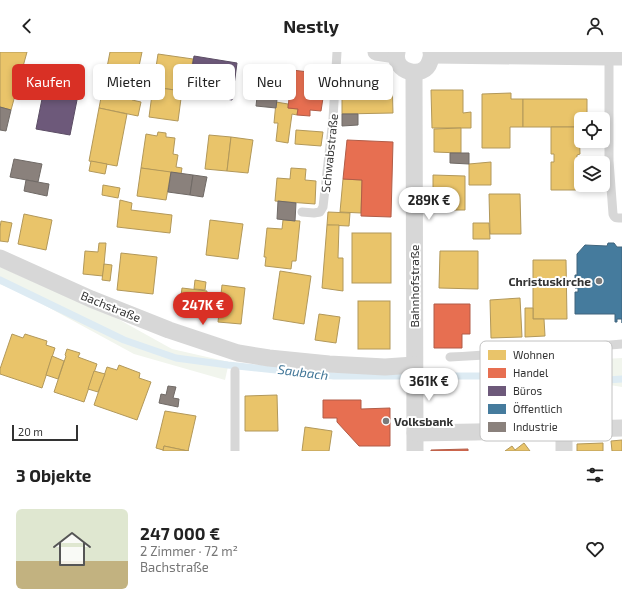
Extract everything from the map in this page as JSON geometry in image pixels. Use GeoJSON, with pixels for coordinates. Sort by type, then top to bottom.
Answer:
{"type":"FeatureCollection","features":[{"type":"Feature","properties":{"kind":"street"},"geometry":{"type":"LineString","coordinates":[[376,52],[397,53],[399,64],[405,70],[414,73],[423,71],[429,64],[431,54],[616,57]]}},
{"type":"Feature","properties":{"kind":"street","name":"Bahnhofstraße"},"geometry":{"type":"LineString","coordinates":[[414,73],[415,451]]}},
{"type":"Feature","properties":{"kind":"street","name":"Bachstraße"},"geometry":{"type":"LineString","coordinates":[[0,258],[91,299],[169,330],[238,353],[269,358],[329,364],[414,368]]}},
{"type":"Feature","properties":{"kind":"street"},"geometry":{"type":"LineString","coordinates":[[612,428],[622,428]]}},
{"type":"Feature","properties":{"kind":"street"},"geometry":{"type":"LineString","coordinates":[[415,433],[480,432]]}},
{"type":"Feature","properties":{"kind":"lane","name":"Schwabstraße"},"geometry":{"type":"LineString","coordinates":[[302,212],[320,212],[323,207],[333,119],[337,52]]}},
{"type":"Feature","properties":{"kind":"lane"},"geometry":{"type":"LineString","coordinates":[[616,57],[609,161],[613,214],[614,217],[622,218]]}},
{"type":"Feature","properties":{"kind":"lane"},"geometry":{"type":"LineString","coordinates":[[612,345],[622,344]]}},
{"type":"Feature","properties":{"kind":"lane"},"geometry":{"type":"LineString","coordinates":[[450,357],[480,356]]}},
{"type":"Feature","properties":{"kind":"lane"},"geometry":{"type":"LineString","coordinates":[[235,371],[235,451]]}},
{"type":"Feature","properties":{"kind":"shaded area"},"geometry":{"type":"Polygon","coordinates":[[[0,267],[118,319],[172,349],[229,362],[225,380],[134,354],[24,294],[0,284],[0,267]]]}},
{"type":"Feature","properties":{"kind":"shaded area"},"geometry":{"type":"Polygon","coordinates":[[[622,358],[622,387],[612,385],[612,359],[622,358]]]}},
{"type":"Feature","properties":{"kind":"building: Wohnen"},"geometry":{"type":"Polygon","coordinates":[[[0,52],[27,52],[24,64],[12,64],[12,100],[14,100],[11,110],[0,107],[0,52]]]}},
{"type":"Feature","properties":{"kind":"building: Wohnen"},"geometry":{"type":"Polygon","coordinates":[[[110,52],[142,52],[140,64],[108,64],[110,52]]]}},
{"type":"Feature","properties":{"kind":"building: Wohnen"},"geometry":{"type":"Polygon","coordinates":[[[158,54],[193,59],[192,64],[173,64],[173,90],[165,89],[165,64],[156,64],[158,54]]]}},
{"type":"Feature","properties":{"kind":"building: Wohnen"},"geometry":{"type":"Polygon","coordinates":[[[165,89],[173,90],[173,100],[181,100],[178,121],[149,117],[151,100],[165,100],[165,89]]]}},
{"type":"Feature","properties":{"kind":"building: Wohnen"},"geometry":{"type":"Polygon","coordinates":[[[431,90],[463,90],[463,113],[471,112],[471,128],[432,128],[431,90]]]}},
{"type":"Feature","properties":{"kind":"building: Wohnen"},"geometry":{"type":"Polygon","coordinates":[[[511,93],[511,99],[523,99],[523,127],[510,127],[510,148],[482,148],[482,94],[511,93]]]}},
{"type":"Feature","properties":{"kind":"building: Wohnen"},"geometry":{"type":"Polygon","coordinates":[[[523,99],[587,99],[587,112],[574,112],[574,127],[523,127],[523,99]]]}},
{"type":"Feature","properties":{"kind":"building: Wohnen"},"geometry":{"type":"Polygon","coordinates":[[[101,100],[132,100],[141,102],[138,116],[99,108],[101,100]]]}},
{"type":"Feature","properties":{"kind":"building: Wohnen"},"geometry":{"type":"Polygon","coordinates":[[[342,100],[393,100],[393,113],[342,114],[342,100]]]}},
{"type":"Feature","properties":{"kind":"building: Wohnen"},"geometry":{"type":"Polygon","coordinates":[[[276,102],[288,104],[288,108],[298,109],[297,115],[292,114],[288,143],[276,141],[278,123],[274,123],[276,102]]]}},
{"type":"Feature","properties":{"kind":"building: Wohnen"},"geometry":{"type":"Polygon","coordinates":[[[99,108],[127,114],[117,166],[89,161],[99,108]]]}},
{"type":"Feature","properties":{"kind":"building: Wohnen"},"geometry":{"type":"Polygon","coordinates":[[[551,127],[574,127],[574,148],[580,148],[580,154],[574,156],[574,190],[551,190],[551,162],[554,162],[554,154],[551,154],[551,127]]]}},
{"type":"Feature","properties":{"kind":"building: Wohnen"},"geometry":{"type":"Polygon","coordinates":[[[461,128],[461,153],[434,152],[434,129],[461,128]]]}},
{"type":"Feature","properties":{"kind":"building: Wohnen"},"geometry":{"type":"Polygon","coordinates":[[[296,130],[323,132],[321,146],[295,144],[296,130]]]}},
{"type":"Feature","properties":{"kind":"building: Wohnen"},"geometry":{"type":"Polygon","coordinates":[[[158,132],[166,133],[166,137],[175,138],[173,154],[178,155],[176,167],[182,168],[181,174],[141,168],[146,134],[157,136],[158,132]]]}},
{"type":"Feature","properties":{"kind":"building: Wohnen"},"geometry":{"type":"Polygon","coordinates":[[[209,135],[231,137],[227,171],[205,169],[209,135]]]}},
{"type":"Feature","properties":{"kind":"building: Wohnen"},"geometry":{"type":"Polygon","coordinates":[[[231,137],[253,140],[248,173],[227,171],[231,137]]]}},
{"type":"Feature","properties":{"kind":"building: Wohnen"},"geometry":{"type":"Polygon","coordinates":[[[91,161],[107,164],[105,174],[89,171],[91,161]]]}},
{"type":"Feature","properties":{"kind":"building: Wohnen"},"geometry":{"type":"Polygon","coordinates":[[[491,162],[491,185],[469,185],[469,164],[491,162]]]}},
{"type":"Feature","properties":{"kind":"building: Wohnen"},"geometry":{"type":"Polygon","coordinates":[[[141,168],[171,172],[166,200],[137,196],[141,168]]]}},
{"type":"Feature","properties":{"kind":"building: Wohnen"},"geometry":{"type":"Polygon","coordinates":[[[291,168],[306,169],[305,180],[316,181],[315,204],[275,201],[277,178],[290,179],[291,168]]]}},
{"type":"Feature","properties":{"kind":"building: Wohnen"},"geometry":{"type":"Polygon","coordinates":[[[433,175],[465,176],[465,210],[433,210],[433,175]]]}},
{"type":"Feature","properties":{"kind":"building: Wohnen"},"geometry":{"type":"Polygon","coordinates":[[[343,179],[362,180],[361,213],[340,212],[343,179]]]}},
{"type":"Feature","properties":{"kind":"building: Wohnen"},"geometry":{"type":"Polygon","coordinates":[[[103,185],[120,188],[118,198],[102,195],[103,185]]]}},
{"type":"Feature","properties":{"kind":"building: Wohnen"},"geometry":{"type":"Polygon","coordinates":[[[489,194],[520,194],[521,234],[490,234],[489,194]]]}},
{"type":"Feature","properties":{"kind":"building: Wohnen"},"geometry":{"type":"Polygon","coordinates":[[[120,200],[132,203],[131,210],[172,215],[170,233],[117,227],[120,200]]]}},
{"type":"Feature","properties":{"kind":"building: Wohnen"},"geometry":{"type":"Polygon","coordinates":[[[328,212],[350,213],[349,226],[327,225],[328,212]]]}},
{"type":"Feature","properties":{"kind":"building: Wohnen"},"geometry":{"type":"Polygon","coordinates":[[[24,214],[52,220],[46,250],[18,244],[24,214]]]}},
{"type":"Feature","properties":{"kind":"building: Wohnen"},"geometry":{"type":"Polygon","coordinates":[[[210,220],[243,224],[238,259],[206,255],[210,220]]]}},
{"type":"Feature","properties":{"kind":"building: Wohnen"},"geometry":{"type":"Polygon","coordinates":[[[283,220],[300,221],[296,261],[292,261],[291,269],[265,266],[266,257],[264,257],[267,228],[282,229],[283,220]]]}},
{"type":"Feature","properties":{"kind":"building: Wohnen"},"geometry":{"type":"Polygon","coordinates":[[[1,221],[12,223],[8,242],[0,241],[1,221]]]}},
{"type":"Feature","properties":{"kind":"building: Wohnen"},"geometry":{"type":"Polygon","coordinates":[[[473,223],[489,223],[490,239],[473,239],[473,223]]]}},
{"type":"Feature","properties":{"kind":"building: Wohnen"},"geometry":{"type":"Polygon","coordinates":[[[327,225],[339,225],[338,258],[343,258],[343,291],[322,288],[327,225]]]}},
{"type":"Feature","properties":{"kind":"building: Wohnen"},"geometry":{"type":"Polygon","coordinates":[[[352,233],[391,233],[391,283],[352,283],[352,233]]]}},
{"type":"Feature","properties":{"kind":"building: Wohnen"},"geometry":{"type":"Polygon","coordinates":[[[99,243],[106,243],[103,276],[83,274],[85,251],[98,252],[99,243]]]}},
{"type":"Feature","properties":{"kind":"building: Wohnen"},"geometry":{"type":"Polygon","coordinates":[[[440,251],[478,251],[478,289],[439,288],[440,251]]]}},
{"type":"Feature","properties":{"kind":"building: Wohnen"},"geometry":{"type":"Polygon","coordinates":[[[121,253],[157,257],[153,294],[117,290],[121,253]]]}},
{"type":"Feature","properties":{"kind":"building: Wohnen"},"geometry":{"type":"Polygon","coordinates":[[[533,260],[566,260],[567,319],[533,319],[533,260]]]}},
{"type":"Feature","properties":{"kind":"building: Wohnen"},"geometry":{"type":"Polygon","coordinates":[[[104,264],[112,265],[110,281],[102,280],[104,264]]]}},
{"type":"Feature","properties":{"kind":"building: Wohnen"},"geometry":{"type":"Polygon","coordinates":[[[280,271],[311,276],[304,324],[273,319],[280,271]]]}},
{"type":"Feature","properties":{"kind":"building: Wohnen"},"geometry":{"type":"Polygon","coordinates":[[[195,280],[206,282],[205,290],[194,289],[195,280]]]}},
{"type":"Feature","properties":{"kind":"building: Wohnen"},"geometry":{"type":"Polygon","coordinates":[[[222,285],[245,288],[241,324],[218,322],[222,285]]]}},
{"type":"Feature","properties":{"kind":"building: Wohnen"},"geometry":{"type":"Polygon","coordinates":[[[182,288],[207,291],[205,316],[179,313],[182,288]]]}},
{"type":"Feature","properties":{"kind":"building: Wohnen"},"geometry":{"type":"Polygon","coordinates":[[[520,298],[522,337],[491,338],[490,300],[520,298]]]}},
{"type":"Feature","properties":{"kind":"building: Wohnen"},"geometry":{"type":"Polygon","coordinates":[[[358,301],[390,301],[390,349],[358,349],[358,301]]]}},
{"type":"Feature","properties":{"kind":"building: Wohnen"},"geometry":{"type":"Polygon","coordinates":[[[525,308],[533,308],[533,319],[544,319],[545,336],[525,337],[525,308]]]}},
{"type":"Feature","properties":{"kind":"building: Wohnen"},"geometry":{"type":"Polygon","coordinates":[[[319,314],[340,317],[336,343],[315,340],[319,314]]]}},
{"type":"Feature","properties":{"kind":"building: Wohnen"},"geometry":{"type":"Polygon","coordinates":[[[12,334],[23,338],[25,334],[47,341],[46,345],[55,348],[42,388],[0,374],[0,369],[12,334]]]}},
{"type":"Feature","properties":{"kind":"building: Wohnen"},"geometry":{"type":"Polygon","coordinates":[[[67,349],[80,353],[78,357],[97,364],[84,402],[54,392],[67,349]]]}},
{"type":"Feature","properties":{"kind":"building: Wohnen"},"geometry":{"type":"Polygon","coordinates":[[[52,356],[64,361],[58,379],[46,375],[52,356]]]}},
{"type":"Feature","properties":{"kind":"building: Wohnen"},"geometry":{"type":"Polygon","coordinates":[[[119,365],[140,373],[139,378],[151,382],[137,420],[94,405],[107,367],[117,370],[119,365]]]}},
{"type":"Feature","properties":{"kind":"building: Wohnen"},"geometry":{"type":"Polygon","coordinates":[[[94,371],[105,374],[98,392],[88,389],[94,371]]]}},
{"type":"Feature","properties":{"kind":"building: Wohnen"},"geometry":{"type":"Polygon","coordinates":[[[277,395],[278,431],[245,431],[245,396],[277,395]]]}},
{"type":"Feature","properties":{"kind":"building: Wohnen"},"geometry":{"type":"Polygon","coordinates":[[[165,411],[196,416],[188,451],[164,446],[163,450],[156,448],[165,411]]]}},
{"type":"Feature","properties":{"kind":"building: Wohnen"},"geometry":{"type":"Polygon","coordinates":[[[305,427],[332,431],[329,451],[302,451],[305,427]]]}},
{"type":"Feature","properties":{"kind":"building: Wohnen"},"geometry":{"type":"Polygon","coordinates":[[[622,440],[622,451],[612,451],[612,441],[622,440]]]}},
{"type":"Feature","properties":{"kind":"building: Wohnen"},"geometry":{"type":"Polygon","coordinates":[[[524,443],[530,451],[505,451],[512,446],[515,450],[524,443]]]}},
{"type":"Feature","properties":{"kind":"building: Wohnen"},"geometry":{"type":"Polygon","coordinates":[[[603,443],[603,451],[577,451],[577,444],[603,443]]]}},
{"type":"Feature","properties":{"kind":"building: Wohnen"},"geometry":{"type":"Polygon","coordinates":[[[164,446],[188,451],[163,451],[164,446]]]}},
{"type":"Feature","properties":{"kind":"building: Handel"},"geometry":{"type":"Polygon","coordinates":[[[296,70],[304,71],[304,100],[323,100],[321,111],[310,110],[310,116],[297,115],[298,109],[288,108],[289,100],[296,100],[296,70]]]}},
{"type":"Feature","properties":{"kind":"building: Handel"},"geometry":{"type":"Polygon","coordinates":[[[347,140],[393,142],[391,217],[361,216],[362,180],[343,179],[347,140]]]}},
{"type":"Feature","properties":{"kind":"building: Handel"},"geometry":{"type":"Polygon","coordinates":[[[434,304],[470,304],[470,334],[462,334],[462,348],[434,348],[434,304]]]}},
{"type":"Feature","properties":{"kind":"building: Handel"},"geometry":{"type":"Polygon","coordinates":[[[323,400],[361,400],[361,409],[390,408],[390,446],[359,446],[337,422],[337,418],[323,418],[323,400]]]}},
{"type":"Feature","properties":{"kind":"building: Handel"},"geometry":{"type":"Polygon","coordinates":[[[468,449],[468,451],[431,451],[431,450],[468,449]]]}},
{"type":"Feature","properties":{"kind":"building: Büros"},"geometry":{"type":"Polygon","coordinates":[[[194,56],[237,63],[235,78],[235,64],[193,64],[194,56]]]}},
{"type":"Feature","properties":{"kind":"building: Büros"},"geometry":{"type":"Polygon","coordinates":[[[42,100],[77,100],[70,135],[36,129],[42,100]]]}},
{"type":"Feature","properties":{"kind":"building: Öffentlich","name":"Christuskirche"},"geometry":{"type":"Polygon","coordinates":[[[608,243],[614,243],[617,247],[622,247],[622,319],[617,319],[617,322],[615,322],[615,314],[575,314],[575,292],[578,292],[578,288],[575,288],[575,275],[577,275],[577,254],[585,245],[607,246],[608,243]]]}},
{"type":"Feature","properties":{"kind":"building: Industrie"},"geometry":{"type":"Polygon","coordinates":[[[257,100],[277,100],[276,108],[256,106],[257,100]]]}},
{"type":"Feature","properties":{"kind":"building: Industrie"},"geometry":{"type":"Polygon","coordinates":[[[0,107],[11,110],[6,131],[0,130],[0,107]]]}},
{"type":"Feature","properties":{"kind":"building: Industrie"},"geometry":{"type":"Polygon","coordinates":[[[342,114],[358,114],[358,125],[342,126],[342,114]]]}},
{"type":"Feature","properties":{"kind":"building: Industrie"},"geometry":{"type":"Polygon","coordinates":[[[450,153],[469,153],[469,164],[450,163],[450,153]]]}},
{"type":"Feature","properties":{"kind":"building: Industrie"},"geometry":{"type":"Polygon","coordinates":[[[14,159],[42,164],[38,182],[10,177],[14,159]]]}},
{"type":"Feature","properties":{"kind":"building: Industrie"},"geometry":{"type":"Polygon","coordinates":[[[171,172],[193,175],[190,195],[168,192],[171,172]]]}},
{"type":"Feature","properties":{"kind":"building: Industrie"},"geometry":{"type":"Polygon","coordinates":[[[193,175],[207,177],[203,197],[190,195],[193,175]]]}},
{"type":"Feature","properties":{"kind":"building: Industrie"},"geometry":{"type":"Polygon","coordinates":[[[26,180],[49,184],[47,196],[24,191],[26,180]]]}},
{"type":"Feature","properties":{"kind":"building: Industrie"},"geometry":{"type":"Polygon","coordinates":[[[278,201],[296,203],[295,221],[277,219],[278,201]]]}},
{"type":"Feature","properties":{"kind":"building: Industrie"},"geometry":{"type":"Polygon","coordinates":[[[168,386],[176,387],[173,398],[179,399],[178,407],[159,403],[161,394],[166,395],[168,386]]]}},
{"type":"Feature","properties":{"kind":"waterway","name":"Saubach"},"geometry":{"type":"LineString","coordinates":[[0,280],[124,340],[176,358],[334,376],[480,376]]}},
{"type":"Feature","properties":{"kind":"waterway","name":"Saubach"},"geometry":{"type":"LineString","coordinates":[[612,380],[622,379]]}},
{"type":"Feature","properties":{"kind":"place","name":"Christuskirche"},"geometry":{"type":"Point","coordinates":[599,281]}},
{"type":"Feature","properties":{"kind":"place","name":"Volksbank"},"geometry":{"type":"Point","coordinates":[386,421]}}]}
